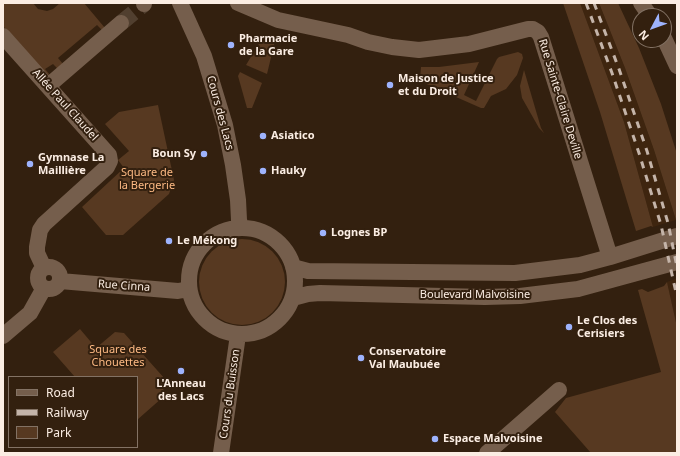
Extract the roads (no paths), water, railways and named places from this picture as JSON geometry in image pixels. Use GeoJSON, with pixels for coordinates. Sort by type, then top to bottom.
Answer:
{"type":"FeatureCollection","features":[{"type":"Feature","properties":{"kind":"street","name":"Cours des Lacs"},"geometry":{"type":"LineString","coordinates":[[180,3],[204,56],[225,125],[233,165],[241,228]]}},
{"type":"Feature","properties":{"kind":"street","name":"Rue Sainte-Claire Deville"},"geometry":{"type":"LineString","coordinates":[[238,3],[278,20],[348,35],[364,41],[392,47],[412,49],[434,49],[469,44],[533,29],[538,32],[541,37],[610,257]]}},
{"type":"Feature","properties":{"kind":"street"},"geometry":{"type":"LineString","coordinates":[[48,86],[121,23]]}},
{"type":"Feature","properties":{"kind":"street","name":"Allée Paul Claudel"},"geometry":{"type":"LineString","coordinates":[[3,36],[109,154],[110,161],[107,167],[44,224],[40,230],[37,253],[44,268]]}},
{"type":"Feature","properties":{"kind":"street"},"geometry":{"type":"LineString","coordinates":[[669,48],[677,66]]}},
{"type":"Feature","properties":{"kind":"street"},"geometry":{"type":"LineString","coordinates":[[241,228],[264,232],[274,239],[286,251],[293,267],[295,277],[293,298],[286,311],[277,322],[259,332],[252,334],[238,335],[224,332],[211,325],[196,309],[189,289],[189,274],[193,259],[201,246],[212,236],[226,230],[241,228]]}},
{"type":"Feature","properties":{"kind":"street","name":"Boulevard Malvoisine"},"geometry":{"type":"LineString","coordinates":[[293,267],[308,271],[515,273],[566,268],[610,257],[677,236]]}},
{"type":"Feature","properties":{"kind":"street","name":"Boulevard Malvoisine"},"geometry":{"type":"LineString","coordinates":[[293,298],[308,294],[320,293],[478,297],[520,296],[578,289],[670,264]]}},
{"type":"Feature","properties":{"kind":"street"},"geometry":{"type":"LineString","coordinates":[[44,268],[51,268],[57,271],[60,281],[54,288],[44,288],[38,280],[39,273],[44,268]]}},
{"type":"Feature","properties":{"kind":"street","name":"Rue Cinna"},"geometry":{"type":"LineString","coordinates":[[60,281],[178,291],[189,289]]}},
{"type":"Feature","properties":{"kind":"street"},"geometry":{"type":"LineString","coordinates":[[3,336],[30,313],[44,288]]}},
{"type":"Feature","properties":{"kind":"street","name":"Cours du Buisson"},"geometry":{"type":"LineString","coordinates":[[221,453],[238,335]]}},
{"type":"Feature","properties":{"kind":"street"},"geometry":{"type":"LineString","coordinates":[[487,453],[558,390]]}},
{"type":"Feature","properties":{"kind":"tunnel"},"geometry":{"type":"LineString","coordinates":[[121,23],[144,4]]}},
{"type":"Feature","properties":{"kind":"railway"},"geometry":{"type":"LineString","coordinates":[[586,3],[639,153],[661,225],[677,297]]}},
{"type":"Feature","properties":{"kind":"railway"},"geometry":{"type":"LineString","coordinates":[[594,3],[619,69],[647,151],[668,223],[677,267]]}},
{"type":"Feature","properties":{"kind":"place","name":"Pharmacie de la Gare"},"geometry":{"type":"Point","coordinates":[231,45]}},
{"type":"Feature","properties":{"kind":"place","name":"Maison de Justice et du Droit"},"geometry":{"type":"Point","coordinates":[390,85]}},
{"type":"Feature","properties":{"kind":"place","name":"Asiatico"},"geometry":{"type":"Point","coordinates":[263,136]}},
{"type":"Feature","properties":{"kind":"place","name":"Boun Sy"},"geometry":{"type":"Point","coordinates":[204,154]}},
{"type":"Feature","properties":{"kind":"place","name":"Gymnase La Maillière"},"geometry":{"type":"Point","coordinates":[30,164]}},
{"type":"Feature","properties":{"kind":"place","name":"Hauky"},"geometry":{"type":"Point","coordinates":[263,171]}},
{"type":"Feature","properties":{"kind":"place","name":"Lognes BP"},"geometry":{"type":"Point","coordinates":[323,233]}},
{"type":"Feature","properties":{"kind":"place","name":"Le Mékong"},"geometry":{"type":"Point","coordinates":[169,241]}},
{"type":"Feature","properties":{"kind":"place","name":"Le Clos des Cerisiers"},"geometry":{"type":"Point","coordinates":[569,327]}},
{"type":"Feature","properties":{"kind":"place","name":"Conservatoire Val Maubuée"},"geometry":{"type":"Point","coordinates":[361,358]}},
{"type":"Feature","properties":{"kind":"place","name":"L'Anneau des Lacs"},"geometry":{"type":"Point","coordinates":[181,371]}},
{"type":"Feature","properties":{"kind":"place","name":"Espace Malvoisine"},"geometry":{"type":"Point","coordinates":[435,439]}},
{"type":"Feature","properties":{"kind":"park label","name":"Square de la Bergerie"},"geometry":{"type":"Point","coordinates":[147,179]}},
{"type":"Feature","properties":{"kind":"park label","name":"Square des Chouettes"},"geometry":{"type":"Point","coordinates":[118,356]}}]}
